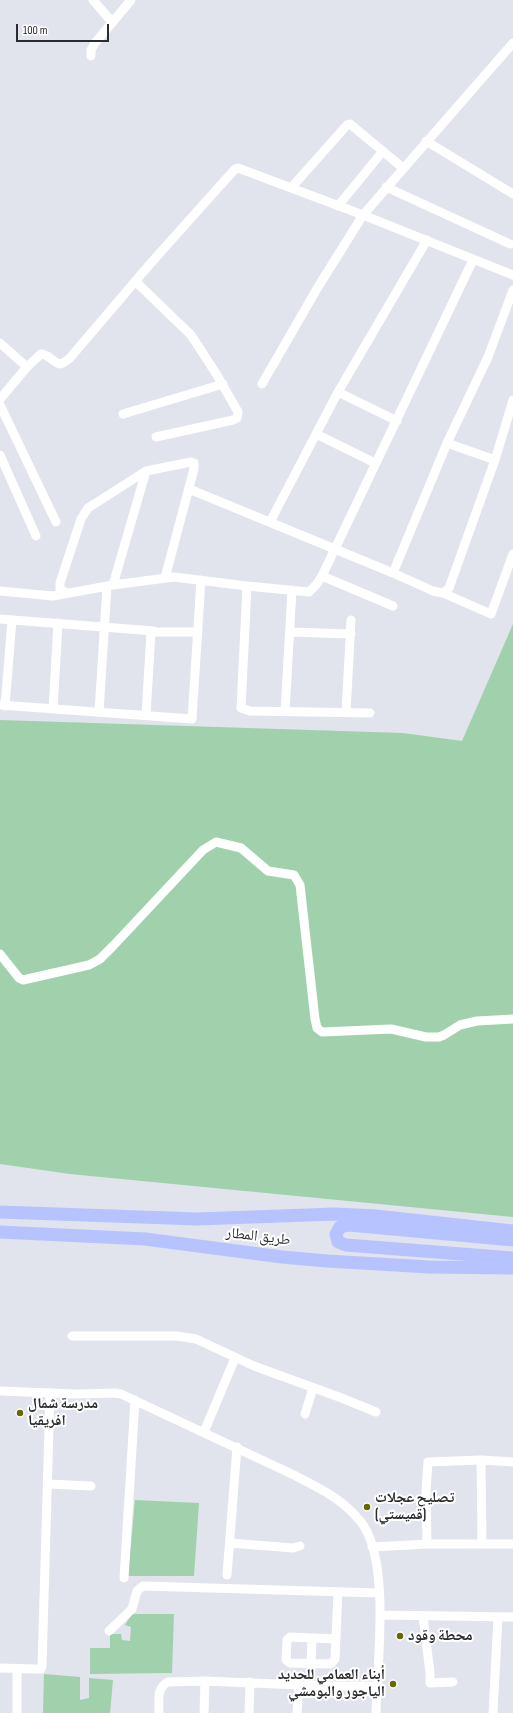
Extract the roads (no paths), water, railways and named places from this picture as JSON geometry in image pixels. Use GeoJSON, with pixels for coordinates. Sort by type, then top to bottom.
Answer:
{"type":"FeatureCollection","features":[{"type":"Feature","properties":{"kind":"highway","name":"طريق المطار"},"geometry":{"type":"LineString","coordinates":[[0,1212],[197,1219],[335,1214],[376,1216],[513,1231]]}},
{"type":"Feature","properties":{"kind":"highway"},"geometry":{"type":"LineString","coordinates":[[513,1240],[349,1225],[340,1227],[336,1234],[338,1242],[346,1245],[513,1258]]}},
{"type":"Feature","properties":{"kind":"highway","name":"طريق المطار"},"geometry":{"type":"LineString","coordinates":[[0,1232],[145,1239],[282,1257],[327,1261],[430,1267],[513,1268]]}},
{"type":"Feature","properties":{"kind":"street"},"geometry":{"type":"LineString","coordinates":[[93,0],[112,22]]}},
{"type":"Feature","properties":{"kind":"street"},"geometry":{"type":"LineString","coordinates":[[90,56],[91,50],[95,43],[131,0]]}},
{"type":"Feature","properties":{"kind":"street"},"geometry":{"type":"LineString","coordinates":[[262,384],[318,287],[363,215],[513,43]]}},
{"type":"Feature","properties":{"kind":"street"},"geometry":{"type":"LineString","coordinates":[[291,188],[346,125],[352,125],[403,168]]}},
{"type":"Feature","properties":{"kind":"street"},"geometry":{"type":"LineString","coordinates":[[426,142],[513,194]]}},
{"type":"Feature","properties":{"kind":"street"},"geometry":{"type":"LineString","coordinates":[[338,206],[383,151]]}},
{"type":"Feature","properties":{"kind":"street"},"geometry":{"type":"LineString","coordinates":[[0,399],[27,367],[41,354],[46,355],[57,363],[64,364],[233,170],[238,168],[363,215],[513,275]]}},
{"type":"Feature","properties":{"kind":"street"},"geometry":{"type":"LineString","coordinates":[[386,187],[510,244]]}},
{"type":"Feature","properties":{"kind":"street"},"geometry":{"type":"LineString","coordinates":[[270,522],[338,392],[427,240]]}},
{"type":"Feature","properties":{"kind":"street"},"geometry":{"type":"LineString","coordinates":[[0,591],[45,596],[174,577],[309,592],[322,576],[473,260]]}},
{"type":"Feature","properties":{"kind":"street"},"geometry":{"type":"LineString","coordinates":[[135,281],[191,335],[223,384],[238,412],[237,418],[156,438]]}},
{"type":"Feature","properties":{"kind":"street"},"geometry":{"type":"LineString","coordinates":[[393,573],[447,443],[488,357],[513,290]]}},
{"type":"Feature","properties":{"kind":"street"},"geometry":{"type":"LineString","coordinates":[[0,343],[27,367]]}},
{"type":"Feature","properties":{"kind":"street"},"geometry":{"type":"LineString","coordinates":[[123,414],[223,384]]}},
{"type":"Feature","properties":{"kind":"street"},"geometry":{"type":"LineString","coordinates":[[338,392],[397,421]]}},
{"type":"Feature","properties":{"kind":"street"},"geometry":{"type":"LineString","coordinates":[[444,593],[448,588],[494,460],[513,400]]}},
{"type":"Feature","properties":{"kind":"street"},"geometry":{"type":"LineString","coordinates":[[0,405],[56,522]]}},
{"type":"Feature","properties":{"kind":"street"},"geometry":{"type":"LineString","coordinates":[[316,434],[375,463]]}},
{"type":"Feature","properties":{"kind":"street"},"geometry":{"type":"LineString","coordinates":[[447,443],[494,460]]}},
{"type":"Feature","properties":{"kind":"street"},"geometry":{"type":"LineString","coordinates":[[0,455],[36,536]]}},
{"type":"Feature","properties":{"kind":"street"},"geometry":{"type":"LineString","coordinates":[[68,593],[60,590],[60,583],[84,512],[94,503],[146,470],[194,463],[189,489],[165,578]]}},
{"type":"Feature","properties":{"kind":"street"},"geometry":{"type":"LineString","coordinates":[[99,712],[105,627],[110,586],[146,470]]}},
{"type":"Feature","properties":{"kind":"street"},"geometry":{"type":"LineString","coordinates":[[189,489],[335,548],[433,591],[444,593],[491,614],[513,554]]}},
{"type":"Feature","properties":{"kind":"street"},"geometry":{"type":"LineString","coordinates":[[322,576],[393,606]]}},
{"type":"Feature","properties":{"kind":"street"},"geometry":{"type":"LineString","coordinates":[[12,620],[3,706],[192,719],[201,580]]}},
{"type":"Feature","properties":{"kind":"street"},"geometry":{"type":"LineString","coordinates":[[247,586],[241,708],[250,711],[370,713]]}},
{"type":"Feature","properties":{"kind":"street"},"geometry":{"type":"LineString","coordinates":[[285,712],[292,590]]}},
{"type":"Feature","properties":{"kind":"street"},"geometry":{"type":"LineString","coordinates":[[0,619],[154,631],[198,632]]}},
{"type":"Feature","properties":{"kind":"street"},"geometry":{"type":"LineString","coordinates":[[346,713],[351,620]]}},
{"type":"Feature","properties":{"kind":"street"},"geometry":{"type":"LineString","coordinates":[[54,709],[58,624]]}},
{"type":"Feature","properties":{"kind":"street"},"geometry":{"type":"LineString","coordinates":[[146,715],[149,634],[154,631]]}},
{"type":"Feature","properties":{"kind":"street"},"geometry":{"type":"LineString","coordinates":[[290,632],[351,634]]}},
{"type":"Feature","properties":{"kind":"street"},"geometry":{"type":"LineString","coordinates":[[0,954],[19,978],[23,980],[89,965],[100,959],[203,850],[216,842],[241,848],[268,871],[290,874],[298,879],[300,885],[315,1019],[317,1028],[322,1032],[391,1029],[426,1037],[439,1037],[460,1024],[477,1021],[513,1019]]}},
{"type":"Feature","properties":{"kind":"street"},"geometry":{"type":"LineString","coordinates":[[72,1336],[177,1336],[196,1339],[208,1343],[235,1358],[376,1412]]}},
{"type":"Feature","properties":{"kind":"street"},"geometry":{"type":"LineString","coordinates":[[204,1432],[235,1358]]}},
{"type":"Feature","properties":{"kind":"street"},"geometry":{"type":"LineString","coordinates":[[305,1414],[313,1388]]}},
{"type":"Feature","properties":{"kind":"street"},"geometry":{"type":"LineString","coordinates":[[0,1391],[50,1394],[115,1393],[135,1400],[237,1447],[322,1489],[341,1502],[360,1521],[367,1531],[377,1565],[380,1593],[380,1615],[376,1713]]}},
{"type":"Feature","properties":{"kind":"street"},"geometry":{"type":"LineString","coordinates":[[0,1668],[39,1669],[42,1666],[50,1394]]}},
{"type":"Feature","properties":{"kind":"street"},"geometry":{"type":"LineString","coordinates":[[124,1578],[135,1400]]}},
{"type":"Feature","properties":{"kind":"street"},"geometry":{"type":"LineString","coordinates":[[227,1575],[237,1447]]}},
{"type":"Feature","properties":{"kind":"street"},"geometry":{"type":"LineString","coordinates":[[427,1544],[428,1462],[481,1460],[513,1462]]}},
{"type":"Feature","properties":{"kind":"street"},"geometry":{"type":"LineString","coordinates":[[481,1460],[482,1544]]}},
{"type":"Feature","properties":{"kind":"street"},"geometry":{"type":"LineString","coordinates":[[48,1484],[91,1486]]}},
{"type":"Feature","properties":{"kind":"street"},"geometry":{"type":"LineString","coordinates":[[230,1543],[293,1548],[300,1546]]}},
{"type":"Feature","properties":{"kind":"street"},"geometry":{"type":"LineString","coordinates":[[372,1547],[427,1544],[513,1544]]}},
{"type":"Feature","properties":{"kind":"street"},"geometry":{"type":"LineString","coordinates":[[109,1631],[132,1609],[137,1591],[142,1586],[380,1593]]}},
{"type":"Feature","properties":{"kind":"street"},"geometry":{"type":"LineString","coordinates":[[336,1639],[289,1638],[287,1641],[287,1661],[290,1663],[311,1664],[331,1664],[334,1662],[336,1639],[338,1592]]}},
{"type":"Feature","properties":{"kind":"street"},"geometry":{"type":"LineString","coordinates":[[380,1615],[513,1617]]}},
{"type":"Feature","properties":{"kind":"street"},"geometry":{"type":"LineString","coordinates":[[423,1616],[430,1683],[453,1682]]}},
{"type":"Feature","properties":{"kind":"street"},"geometry":{"type":"LineString","coordinates":[[493,1713],[498,1617]]}},
{"type":"Feature","properties":{"kind":"street"},"geometry":{"type":"LineString","coordinates":[[311,1664],[312,1638]]}},
{"type":"Feature","properties":{"kind":"street"},"geometry":{"type":"LineString","coordinates":[[17,1669],[17,1713]]}},
{"type":"Feature","properties":{"kind":"street"},"geometry":{"type":"LineString","coordinates":[[159,1713],[160,1689],[163,1684],[168,1682],[205,1680],[299,1685],[376,1686]]}},
{"type":"Feature","properties":{"kind":"street"},"geometry":{"type":"LineString","coordinates":[[204,1713],[205,1680]]}},
{"type":"Feature","properties":{"kind":"street"},"geometry":{"type":"LineString","coordinates":[[249,1713],[250,1682]]}},
{"type":"Feature","properties":{"kind":"street"},"geometry":{"type":"LineString","coordinates":[[297,1713],[299,1685]]}},
{"type":"Feature","properties":{"kind":"place","name":"مدرسة شمال افريقيا"},"geometry":{"type":"Point","coordinates":[20,1413]}},
{"type":"Feature","properties":{"kind":"place","name":"تصليح عجلات (قميستي)"},"geometry":{"type":"Point","coordinates":[367,1507]}},
{"type":"Feature","properties":{"kind":"place","name":"محطة وقود"},"geometry":{"type":"Point","coordinates":[400,1636]}},
{"type":"Feature","properties":{"kind":"place","name":"أبناء العمامي للحديد الياجور والبومشي"},"geometry":{"type":"Point","coordinates":[393,1684]}}]}
